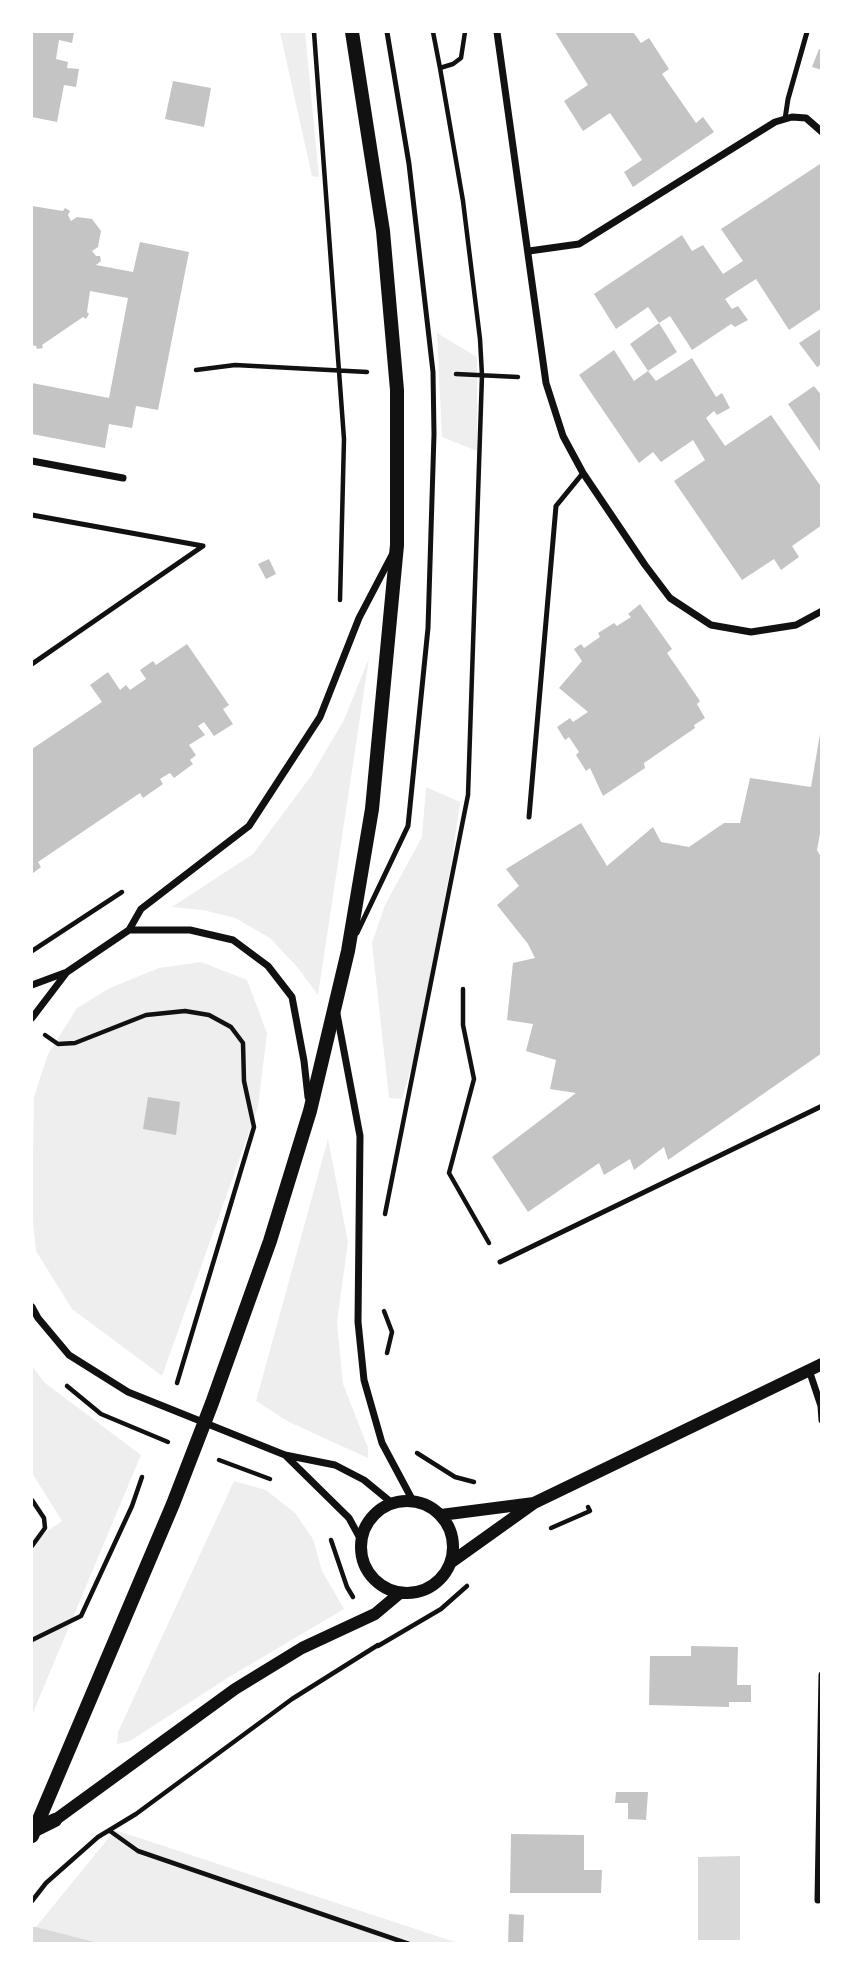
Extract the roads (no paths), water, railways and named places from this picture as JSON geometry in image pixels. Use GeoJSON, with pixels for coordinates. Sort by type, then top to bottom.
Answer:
{"type":"FeatureCollection","features":[{"type":"Feature","properties":{"kind":"main road"},"geometry":{"type":"LineString","coordinates":[[33,1833],[173,1504],[270,1241],[310,1111],[348,951],[372,809],[397,545],[397,390],[383,231],[352,32]]}},
{"type":"Feature","properties":{"kind":"main road"},"geometry":{"type":"LineString","coordinates":[[33,1833],[55,1820]]}},
{"type":"Feature","properties":{"kind":"street"},"geometry":{"type":"LineString","coordinates":[[497,32],[546,383],[563,436],[583,473],[670,597],[711,625],[751,632],[796,625],[821,611]]}},
{"type":"Feature","properties":{"kind":"street"},"geometry":{"type":"LineString","coordinates":[[529,251],[579,244],[766,127],[785,119],[806,118],[821,132]]}},
{"type":"Feature","properties":{"kind":"street"},"geometry":{"type":"LineString","coordinates":[[32,461],[123,478]]}},
{"type":"Feature","properties":{"kind":"street"},"geometry":{"type":"LineString","coordinates":[[32,985],[67,972],[129,930],[141,909],[248,826],[320,718],[359,618],[397,545]]}},
{"type":"Feature","properties":{"kind":"street"},"geometry":{"type":"LineString","coordinates":[[129,930],[190,930],[233,940],[268,966],[292,998],[310,1111]]}},
{"type":"Feature","properties":{"kind":"street"},"geometry":{"type":"LineString","coordinates":[[32,1017],[67,972]]}},
{"type":"Feature","properties":{"kind":"street"},"geometry":{"type":"LineString","coordinates":[[335,1004],[360,1136],[358,1322],[364,1380],[382,1443],[413,1501]]}},
{"type":"Feature","properties":{"kind":"street"},"geometry":{"type":"LineString","coordinates":[[32,1307],[69,1355],[128,1392],[285,1455],[335,1465],[364,1480],[392,1503]]}},
{"type":"Feature","properties":{"kind":"street"},"geometry":{"type":"LineString","coordinates":[[450,1563],[452,1538],[448,1526],[441,1515],[429,1505],[413,1501],[392,1503],[371,1517],[361,1540],[361,1554],[374,1580],[400,1593],[416,1592],[430,1587],[442,1577],[450,1563],[534,1503],[815,1367],[821,1420]]}},
{"type":"Feature","properties":{"kind":"street"},"geometry":{"type":"LineString","coordinates":[[285,1455],[349,1518],[361,1540]]}},
{"type":"Feature","properties":{"kind":"street"},"geometry":{"type":"LineString","coordinates":[[441,1515],[534,1503]]}},
{"type":"Feature","properties":{"kind":"street"},"geometry":{"type":"LineString","coordinates":[[55,1820],[235,1689],[302,1648],[375,1614],[400,1593]]}},
{"type":"Feature","properties":{"kind":"street"},"geometry":{"type":"LineString","coordinates":[[818,1900],[821,1675]]}},
{"type":"Feature","properties":{"kind":"lane"},"geometry":{"type":"LineString","coordinates":[[348,951],[408,826],[428,628],[434,434],[433,372],[409,164],[387,32]]}},
{"type":"Feature","properties":{"kind":"lane"},"geometry":{"type":"LineString","coordinates":[[785,119],[807,32]]}},
{"type":"Feature","properties":{"kind":"lane"},"geometry":{"type":"LineString","coordinates":[[529,817],[556,506],[583,473]]}},
{"type":"Feature","properties":{"kind":"lane"},"geometry":{"type":"LineString","coordinates":[[32,515],[203,546],[32,664]]}},
{"type":"Feature","properties":{"kind":"lane"},"geometry":{"type":"LineString","coordinates":[[500,1262],[821,1106]]}}]}
